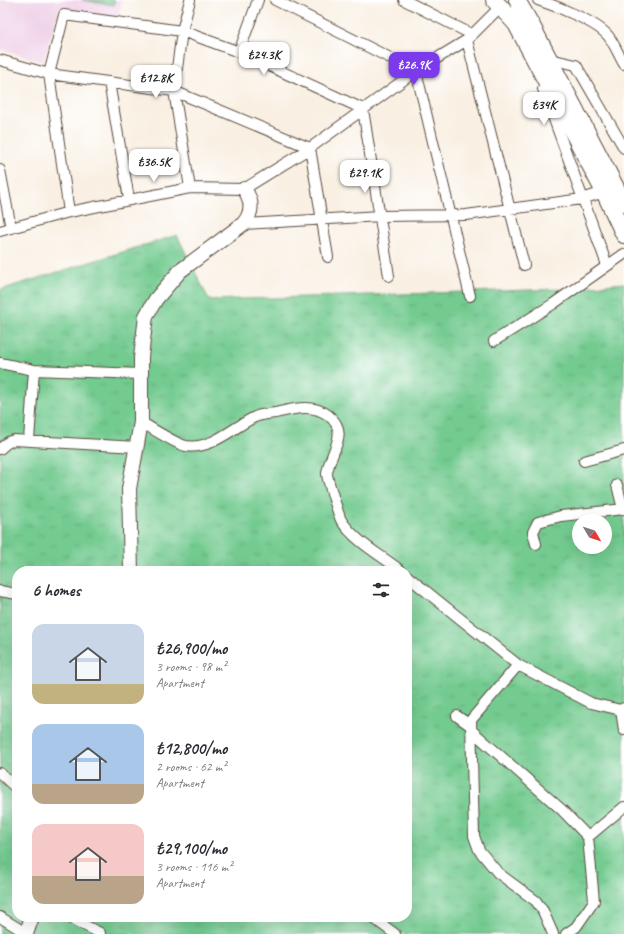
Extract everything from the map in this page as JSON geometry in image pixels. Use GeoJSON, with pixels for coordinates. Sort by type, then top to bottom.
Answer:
{"type":"FeatureCollection","features":[{"type":"Feature","properties":{"kind":"main road"},"geometry":{"type":"LineString","coordinates":[[517,0],[550,59],[624,203]]}},
{"type":"Feature","properties":{"kind":"main road"},"geometry":{"type":"LineString","coordinates":[[498,3],[516,24],[528,45],[604,192],[624,235]]}},
{"type":"Feature","properties":{"kind":"street"},"geometry":{"type":"LineString","coordinates":[[190,0],[182,31],[174,91],[190,188]]}},
{"type":"Feature","properties":{"kind":"street"},"geometry":{"type":"LineString","coordinates":[[239,52],[258,0]]}},
{"type":"Feature","properties":{"kind":"street"},"geometry":{"type":"LineString","coordinates":[[275,0],[416,71],[470,296]]}},
{"type":"Feature","properties":{"kind":"street"},"geometry":{"type":"LineString","coordinates":[[404,0],[469,37],[524,265]]}},
{"type":"Feature","properties":{"kind":"street"},"geometry":{"type":"LineString","coordinates":[[538,0],[558,6],[602,30],[624,64]]}},
{"type":"Feature","properties":{"kind":"street"},"geometry":{"type":"LineString","coordinates":[[0,231],[69,212],[190,188],[244,189],[310,148],[416,71],[469,37],[498,3]]}},
{"type":"Feature","properties":{"kind":"street"},"geometry":{"type":"LineString","coordinates":[[69,212],[48,74],[64,15],[182,31],[239,52],[363,109]]}},
{"type":"Feature","properties":{"kind":"street"},"geometry":{"type":"LineString","coordinates":[[528,45],[582,199],[607,265]]}},
{"type":"Feature","properties":{"kind":"street"},"geometry":{"type":"LineString","coordinates":[[613,46],[624,46]]}},
{"type":"Feature","properties":{"kind":"street"},"geometry":{"type":"LineString","coordinates":[[550,59],[576,66],[624,148]]}},
{"type":"Feature","properties":{"kind":"street"},"geometry":{"type":"LineString","coordinates":[[0,60],[48,74],[174,91],[310,148]]}},
{"type":"Feature","properties":{"kind":"street"},"geometry":{"type":"LineString","coordinates":[[109,82],[129,199]]}},
{"type":"Feature","properties":{"kind":"street"},"geometry":{"type":"LineString","coordinates":[[363,109],[389,276]]}},
{"type":"Feature","properties":{"kind":"street"},"geometry":{"type":"LineString","coordinates":[[310,148],[328,257]]}},
{"type":"Feature","properties":{"kind":"street"},"geometry":{"type":"LineString","coordinates":[[0,170],[11,228]]}},
{"type":"Feature","properties":{"kind":"street"},"geometry":{"type":"LineString","coordinates":[[131,566],[129,489],[141,422],[141,357],[146,316],[156,299],[180,271],[249,218],[251,211],[249,195],[244,189]]}},
{"type":"Feature","properties":{"kind":"street"},"geometry":{"type":"LineString","coordinates":[[243,224],[380,216],[466,215],[582,199],[604,192]]}},
{"type":"Feature","properties":{"kind":"street"},"geometry":{"type":"LineString","coordinates":[[494,341],[553,304],[624,254]]}},
{"type":"Feature","properties":{"kind":"street"},"geometry":{"type":"LineString","coordinates":[[0,363],[34,370],[141,374]]}},
{"type":"Feature","properties":{"kind":"street"},"geometry":{"type":"LineString","coordinates":[[29,440],[34,370]]}},
{"type":"Feature","properties":{"kind":"street"},"geometry":{"type":"LineString","coordinates":[[141,422],[185,446],[196,446],[216,440],[256,417],[301,408],[312,408],[322,412],[334,422],[339,436],[327,474],[340,519],[352,534],[394,566]]}},
{"type":"Feature","properties":{"kind":"street"},"geometry":{"type":"LineString","coordinates":[[0,449],[8,442],[14,440],[137,447]]}},
{"type":"Feature","properties":{"kind":"street"},"geometry":{"type":"LineString","coordinates":[[584,461],[624,450]]}},
{"type":"Feature","properties":{"kind":"street"},"geometry":{"type":"LineString","coordinates":[[536,544],[533,532],[538,522],[560,516],[624,509],[617,485]]}},
{"type":"Feature","properties":{"kind":"street"},"geometry":{"type":"LineString","coordinates":[[412,580],[518,665],[591,703],[622,709],[624,730]]}},
{"type":"Feature","properties":{"kind":"street"},"geometry":{"type":"LineString","coordinates":[[0,591],[12,593]]}},
{"type":"Feature","properties":{"kind":"street"},"geometry":{"type":"LineString","coordinates":[[518,665],[471,720],[474,836],[479,850],[498,873],[536,901],[543,911],[553,934]]}},
{"type":"Feature","properties":{"kind":"street"},"geometry":{"type":"LineString","coordinates":[[457,716],[562,810],[588,837],[594,901],[576,927],[566,934]]}},
{"type":"Feature","properties":{"kind":"street"},"geometry":{"type":"LineString","coordinates":[[0,773],[12,784]]}},
{"type":"Feature","properties":{"kind":"street"},"geometry":{"type":"LineString","coordinates":[[588,837],[624,807]]}},
{"type":"Feature","properties":{"kind":"street"},"geometry":{"type":"LineString","coordinates":[[0,916],[26,934],[30,922]]}},
{"type":"Feature","properties":{"kind":"street"},"geometry":{"type":"LineString","coordinates":[[78,922],[100,933]]}},
{"type":"Feature","properties":{"kind":"street"},"geometry":{"type":"LineString","coordinates":[[379,922],[395,934]]}},
{"type":"Feature","properties":{"kind":"shaded area"},"geometry":{"type":"Polygon","coordinates":[[[0,0],[122,0],[118,17],[59,9],[43,62],[0,49],[0,0]]]}},
{"type":"Feature","properties":{"kind":"green space"},"geometry":{"type":"Polygon","coordinates":[[[82,0],[114,0],[114,5],[82,0]]]}},
{"type":"Feature","properties":{"kind":"green space"},"geometry":{"type":"Polygon","coordinates":[[[177,235],[209,300],[561,289],[624,283],[624,934],[0,934],[0,290],[177,235]]]}}]}
